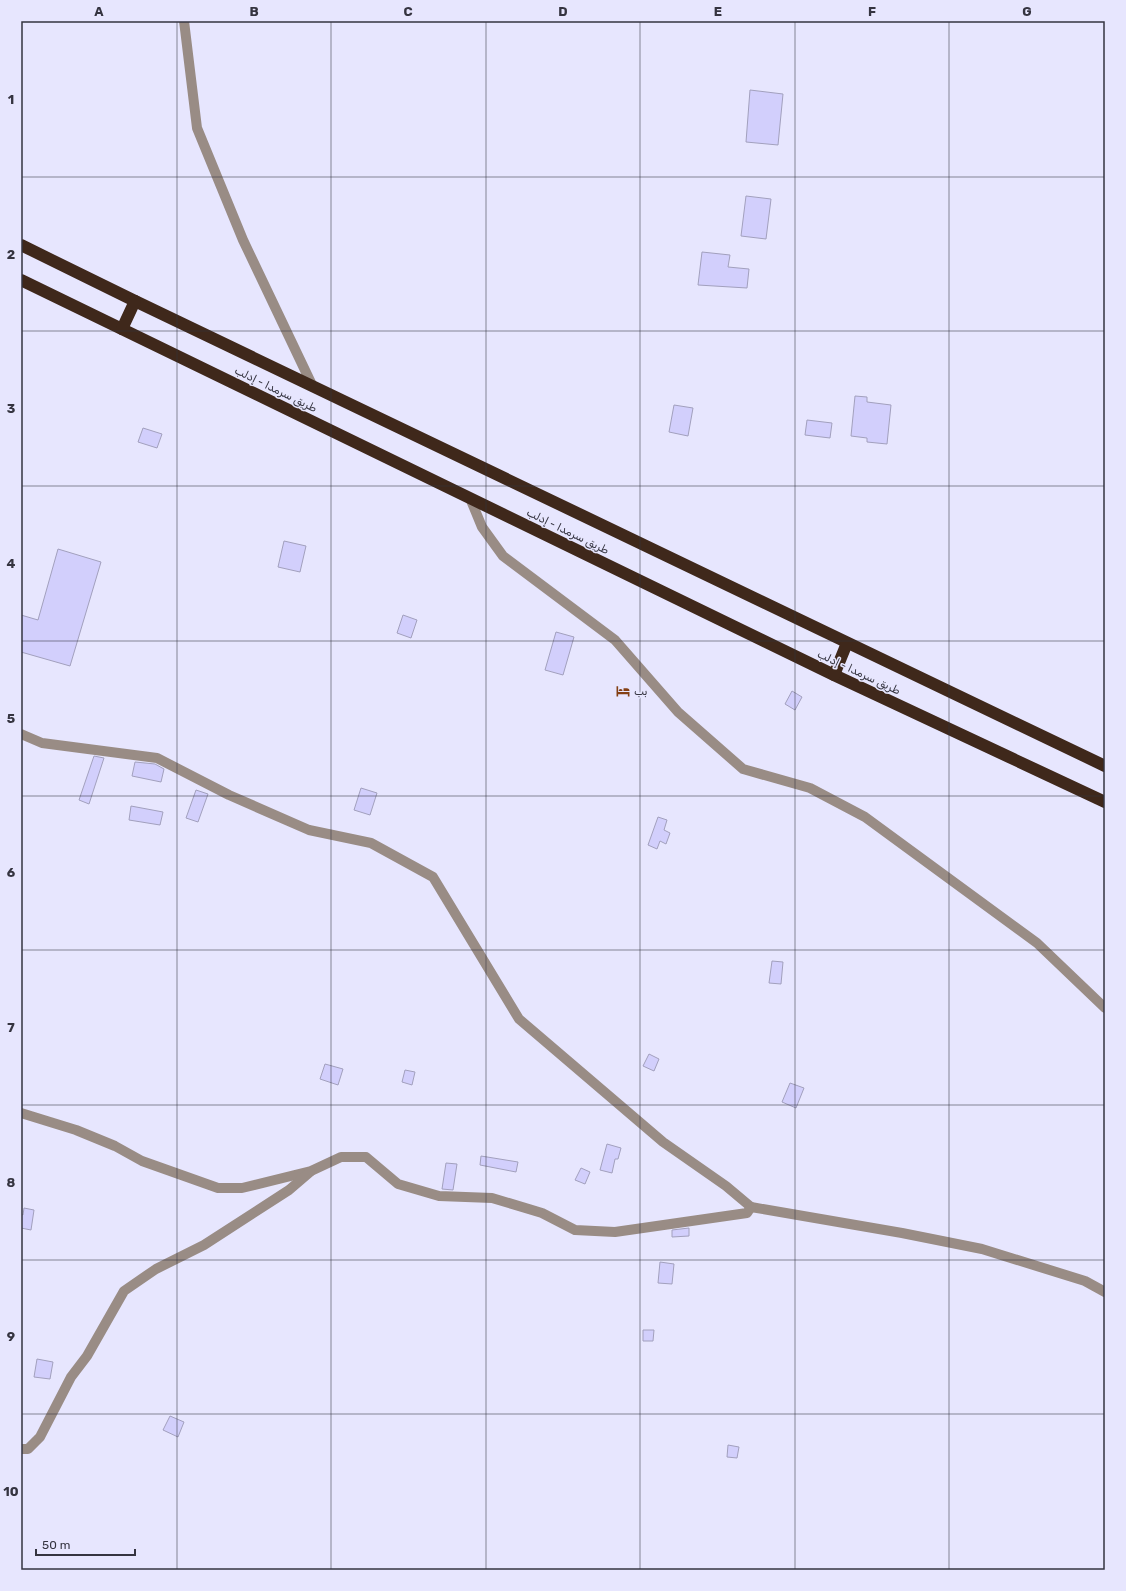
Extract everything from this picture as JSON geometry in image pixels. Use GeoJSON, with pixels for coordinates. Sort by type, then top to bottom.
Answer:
{"type":"FeatureCollection","features":[{"type":"Feature","properties":{"kind":"highway","name":"طريق سرمدا - إدلب"},"geometry":{"type":"LineString","coordinates":[[21,245],[313,387],[1105,766]]}},
{"type":"Feature","properties":{"kind":"highway","name":"طريق سرمدا - إدلب"},"geometry":{"type":"LineString","coordinates":[[21,280],[834,675],[1105,802]]}},
{"type":"Feature","properties":{"kind":"highway"},"geometry":{"type":"LineString","coordinates":[[122,329],[135,301]]}},
{"type":"Feature","properties":{"kind":"highway"},"geometry":{"type":"LineString","coordinates":[[834,675],[847,643]]}},
{"type":"Feature","properties":{"kind":"street"},"geometry":{"type":"LineString","coordinates":[[184,21],[197,128],[243,240],[313,387]]}},
{"type":"Feature","properties":{"kind":"street"},"geometry":{"type":"LineString","coordinates":[[470,498],[482,527],[503,556],[615,640],[678,712],[743,769],[810,788],[865,817],[1037,943],[1105,1008]]}},
{"type":"Feature","properties":{"kind":"street"},"geometry":{"type":"LineString","coordinates":[[21,734],[42,743],[157,758],[229,795],[309,830],[371,843],[433,877],[519,1019],[663,1142],[726,1186],[751,1207],[902,1233],[982,1249],[1086,1281],[1105,1292]]}},
{"type":"Feature","properties":{"kind":"street"},"geometry":{"type":"LineString","coordinates":[[21,1113],[76,1130],[115,1146],[142,1161],[218,1188],[242,1188],[311,1171],[341,1157],[366,1157],[398,1184],[439,1196],[492,1198],[542,1212],[574,1230],[616,1232],[747,1213],[751,1207]]}},
{"type":"Feature","properties":{"kind":"street"},"geometry":{"type":"LineString","coordinates":[[21,1449],[28,1449],[40,1437],[71,1377],[86,1356],[124,1291],[156,1269],[204,1245],[289,1190],[311,1171]]}},
{"type":"Feature","properties":{"kind":"building"},"geometry":{"type":"Polygon","coordinates":[[[750,90],[783,94],[778,145],[746,142],[750,90]]]}},
{"type":"Feature","properties":{"kind":"building"},"geometry":{"type":"Polygon","coordinates":[[[746,196],[771,199],[766,239],[741,236],[746,196]]]}},
{"type":"Feature","properties":{"kind":"building"},"geometry":{"type":"Polygon","coordinates":[[[702,252],[730,255],[728,267],[749,269],[747,288],[698,285],[702,252]]]}},
{"type":"Feature","properties":{"kind":"building"},"geometry":{"type":"Polygon","coordinates":[[[855,396],[867,397],[867,402],[891,405],[887,444],[867,442],[867,438],[851,436],[855,396]]]}},
{"type":"Feature","properties":{"kind":"building"},"geometry":{"type":"Polygon","coordinates":[[[674,405],[693,408],[688,436],[669,432],[674,405]]]}},
{"type":"Feature","properties":{"kind":"building"},"geometry":{"type":"Polygon","coordinates":[[[807,420],[832,423],[830,438],[805,435],[807,420]]]}},
{"type":"Feature","properties":{"kind":"building"},"geometry":{"type":"Polygon","coordinates":[[[143,428],[162,434],[157,448],[138,442],[143,428]]]}},
{"type":"Feature","properties":{"kind":"building"},"geometry":{"type":"Polygon","coordinates":[[[284,541],[306,546],[300,572],[278,567],[284,541]]]}},
{"type":"Feature","properties":{"kind":"building"},"geometry":{"type":"Polygon","coordinates":[[[58,549],[101,562],[70,666],[21,652],[21,615],[38,620],[58,549]]]}},
{"type":"Feature","properties":{"kind":"building"},"geometry":{"type":"Polygon","coordinates":[[[403,615],[417,620],[411,638],[397,633],[403,615]]]}},
{"type":"Feature","properties":{"kind":"building"},"geometry":{"type":"Polygon","coordinates":[[[556,632],[574,637],[563,675],[545,670],[556,632]]]}},
{"type":"Feature","properties":{"kind":"building"},"geometry":{"type":"Polygon","coordinates":[[[792,691],[802,697],[795,710],[785,704],[792,691]]]}},
{"type":"Feature","properties":{"kind":"building"},"geometry":{"type":"Polygon","coordinates":[[[94,756],[104,758],[89,804],[79,800],[94,756]]]}},
{"type":"Feature","properties":{"kind":"building"},"geometry":{"type":"Polygon","coordinates":[[[135,762],[155,764],[164,769],[161,782],[132,776],[135,762]]]}},
{"type":"Feature","properties":{"kind":"building"},"geometry":{"type":"Polygon","coordinates":[[[361,788],[377,793],[370,815],[354,810],[361,788]]]}},
{"type":"Feature","properties":{"kind":"building"},"geometry":{"type":"Polygon","coordinates":[[[196,790],[208,794],[198,822],[186,818],[196,790]]]}},
{"type":"Feature","properties":{"kind":"building"},"geometry":{"type":"Polygon","coordinates":[[[131,806],[163,812],[160,825],[129,820],[131,806]]]}},
{"type":"Feature","properties":{"kind":"building"},"geometry":{"type":"Polygon","coordinates":[[[658,817],[667,820],[664,830],[670,833],[666,844],[660,841],[657,849],[648,845],[658,817]]]}},
{"type":"Feature","properties":{"kind":"building"},"geometry":{"type":"Polygon","coordinates":[[[772,961],[783,962],[781,984],[769,983],[772,961]]]}},
{"type":"Feature","properties":{"kind":"building"},"geometry":{"type":"Polygon","coordinates":[[[649,1054],[659,1059],[654,1071],[643,1066],[649,1054]]]}},
{"type":"Feature","properties":{"kind":"building"},"geometry":{"type":"Polygon","coordinates":[[[325,1064],[343,1069],[338,1085],[320,1079],[325,1064]]]}},
{"type":"Feature","properties":{"kind":"building"},"geometry":{"type":"Polygon","coordinates":[[[405,1070],[415,1072],[412,1085],[402,1082],[405,1070]]]}},
{"type":"Feature","properties":{"kind":"building"},"geometry":{"type":"Polygon","coordinates":[[[790,1083],[804,1088],[796,1108],[782,1102],[790,1083]]]}},
{"type":"Feature","properties":{"kind":"building"},"geometry":{"type":"Polygon","coordinates":[[[607,1144],[621,1148],[618,1159],[615,1159],[612,1173],[600,1170],[607,1144]]]}},
{"type":"Feature","properties":{"kind":"building"},"geometry":{"type":"Polygon","coordinates":[[[481,1156],[518,1162],[516,1172],[480,1165],[481,1156]]]}},
{"type":"Feature","properties":{"kind":"building"},"geometry":{"type":"Polygon","coordinates":[[[446,1163],[457,1164],[453,1190],[442,1189],[446,1163]]]}},
{"type":"Feature","properties":{"kind":"building"},"geometry":{"type":"Polygon","coordinates":[[[581,1168],[590,1172],[585,1184],[575,1180],[581,1168]]]}},
{"type":"Feature","properties":{"kind":"building"},"geometry":{"type":"Polygon","coordinates":[[[24,1208],[34,1210],[31,1230],[21,1228],[21,1214],[23,1215],[24,1208]]]}},
{"type":"Feature","properties":{"kind":"building"},"geometry":{"type":"Polygon","coordinates":[[[689,1228],[689,1236],[672,1237],[672,1230],[689,1228]]]}},
{"type":"Feature","properties":{"kind":"building"},"geometry":{"type":"Polygon","coordinates":[[[660,1262],[674,1264],[672,1284],[658,1283],[660,1262]]]}},
{"type":"Feature","properties":{"kind":"building"},"geometry":{"type":"Polygon","coordinates":[[[643,1330],[654,1330],[653,1341],[643,1341],[643,1330]]]}},
{"type":"Feature","properties":{"kind":"building"},"geometry":{"type":"Polygon","coordinates":[[[37,1359],[53,1362],[50,1379],[34,1377],[37,1359]]]}},
{"type":"Feature","properties":{"kind":"building"},"geometry":{"type":"Polygon","coordinates":[[[170,1416],[184,1422],[178,1437],[163,1430],[170,1416]]]}},
{"type":"Feature","properties":{"kind":"building"},"geometry":{"type":"Polygon","coordinates":[[[728,1445],[739,1447],[737,1458],[727,1457],[728,1445]]]}},
{"type":"Feature","properties":{"kind":"place","name":"بب"},"geometry":{"type":"Point","coordinates":[623,691]}}]}
